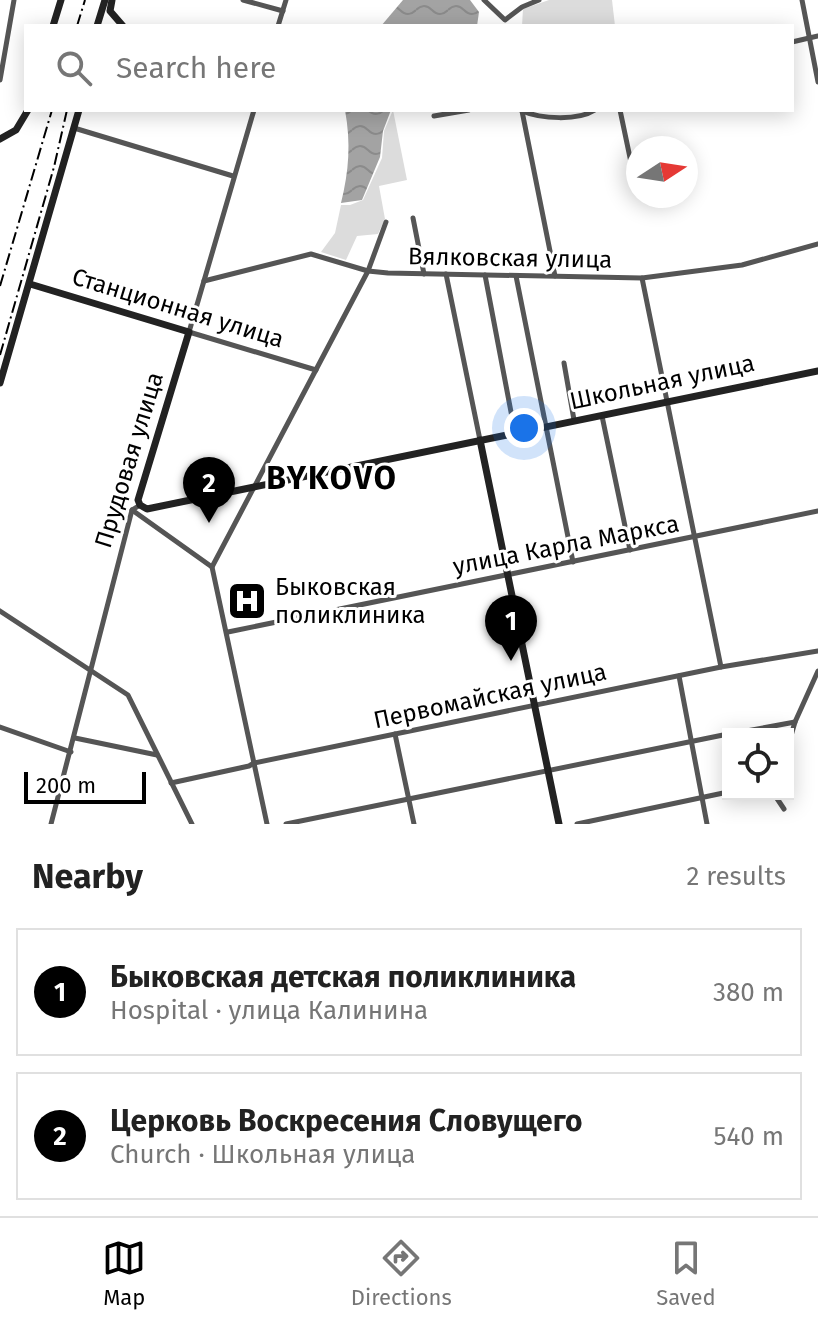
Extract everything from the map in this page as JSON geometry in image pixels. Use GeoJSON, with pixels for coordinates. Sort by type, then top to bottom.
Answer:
{"type":"FeatureCollection","features":[{"type":"Feature","properties":{"kind":"main road"},"geometry":{"type":"LineString","coordinates":[[54,24],[61,0]]}},
{"type":"Feature","properties":{"kind":"main road"},"geometry":{"type":"LineString","coordinates":[[98,24],[105,0]]}},
{"type":"Feature","properties":{"kind":"main road"},"geometry":{"type":"LineString","coordinates":[[112,0],[110,11],[121,24]]}},
{"type":"Feature","properties":{"kind":"main road"},"geometry":{"type":"LineString","coordinates":[[0,139],[16,130],[27,112]]}},
{"type":"Feature","properties":{"kind":"main road"},"geometry":{"type":"LineString","coordinates":[[0,383],[78,112]]}},
{"type":"Feature","properties":{"kind":"main road","name":"Станционная улица"},"geometry":{"type":"LineString","coordinates":[[30,284],[189,332]]}},
{"type":"Feature","properties":{"kind":"main road","name":"Прудовая улица"},"geometry":{"type":"LineString","coordinates":[[136,508],[189,332]]}},
{"type":"Feature","properties":{"kind":"main road","name":"Школьная улица"},"geometry":{"type":"LineString","coordinates":[[136,508],[147,509],[818,371]]}},
{"type":"Feature","properties":{"kind":"main road"},"geometry":{"type":"LineString","coordinates":[[480,440],[559,824]]}},
{"type":"Feature","properties":{"kind":"street"},"geometry":{"type":"LineString","coordinates":[[0,80],[14,0]]}},
{"type":"Feature","properties":{"kind":"street"},"geometry":{"type":"LineString","coordinates":[[243,0],[283,11]]}},
{"type":"Feature","properties":{"kind":"street"},"geometry":{"type":"LineString","coordinates":[[279,24],[286,0]]}},
{"type":"Feature","properties":{"kind":"street"},"geometry":{"type":"LineString","coordinates":[[484,0],[505,20],[522,7],[539,0]]}},
{"type":"Feature","properties":{"kind":"street"},"geometry":{"type":"LineString","coordinates":[[802,0],[818,82]]}},
{"type":"Feature","properties":{"kind":"street"},"geometry":{"type":"LineString","coordinates":[[794,42],[818,36]]}},
{"type":"Feature","properties":{"kind":"street","name":"Прудовая улица"},"geometry":{"type":"LineString","coordinates":[[189,332],[253,112]]}},
{"type":"Feature","properties":{"kind":"street"},"geometry":{"type":"LineString","coordinates":[[434,116],[457,112]]}},
{"type":"Feature","properties":{"kind":"street"},"geometry":{"type":"LineString","coordinates":[[521,112],[555,276]]}},
{"type":"Feature","properties":{"kind":"street"},"geometry":{"type":"LineString","coordinates":[[527,112],[539,116],[570,116],[592,112]]}},
{"type":"Feature","properties":{"kind":"street"},"geometry":{"type":"LineString","coordinates":[[620,112],[626,139]]}},
{"type":"Feature","properties":{"kind":"street"},"geometry":{"type":"LineString","coordinates":[[74,128],[233,176]]}},
{"type":"Feature","properties":{"kind":"street"},"geometry":{"type":"LineString","coordinates":[[413,218],[424,274]]}},
{"type":"Feature","properties":{"kind":"street"},"geometry":{"type":"LineString","coordinates":[[212,567],[368,271],[386,222]]}},
{"type":"Feature","properties":{"kind":"street","name":"Вялковская улица"},"geometry":{"type":"LineString","coordinates":[[204,281],[311,254],[368,271],[642,278],[742,265],[818,244]]}},
{"type":"Feature","properties":{"kind":"street"},"geometry":{"type":"LineString","coordinates":[[446,274],[480,440]]}},
{"type":"Feature","properties":{"kind":"street"},"geometry":{"type":"LineString","coordinates":[[485,275],[515,433]]}},
{"type":"Feature","properties":{"kind":"street"},"geometry":{"type":"LineString","coordinates":[[516,276],[573,562]]}},
{"type":"Feature","properties":{"kind":"street"},"geometry":{"type":"LineString","coordinates":[[642,278],[721,667]]}},
{"type":"Feature","properties":{"kind":"street","name":"Станционная улица"},"geometry":{"type":"LineString","coordinates":[[189,332],[316,370]]}},
{"type":"Feature","properties":{"kind":"street"},"geometry":{"type":"LineString","coordinates":[[564,363],[574,420]]}},
{"type":"Feature","properties":{"kind":"street"},"geometry":{"type":"LineString","coordinates":[[601,415],[630,550]]}},
{"type":"Feature","properties":{"kind":"street"},"geometry":{"type":"LineString","coordinates":[[136,508],[212,567],[267,824]]}},
{"type":"Feature","properties":{"kind":"street","name":"Прудовая улица"},"geometry":{"type":"LineString","coordinates":[[51,824],[136,508]]}},
{"type":"Feature","properties":{"kind":"street","name":"улица Карла Маркса"},"geometry":{"type":"LineString","coordinates":[[228,632],[818,511]]}},
{"type":"Feature","properties":{"kind":"street"},"geometry":{"type":"LineString","coordinates":[[0,611],[128,695],[192,824]]}},
{"type":"Feature","properties":{"kind":"street","name":"Первомайская улица"},"geometry":{"type":"LineString","coordinates":[[171,783],[254,763],[721,667],[818,651]]}},
{"type":"Feature","properties":{"kind":"street"},"geometry":{"type":"LineString","coordinates":[[793,728],[818,671]]}},
{"type":"Feature","properties":{"kind":"street"},"geometry":{"type":"LineString","coordinates":[[679,676],[707,824]]}},
{"type":"Feature","properties":{"kind":"street"},"geometry":{"type":"LineString","coordinates":[[762,728],[795,722]]}},
{"type":"Feature","properties":{"kind":"street"},"geometry":{"type":"LineString","coordinates":[[0,727],[71,752]]}},
{"type":"Feature","properties":{"kind":"street"},"geometry":{"type":"LineString","coordinates":[[395,734],[414,824]]}},
{"type":"Feature","properties":{"kind":"street"},"geometry":{"type":"LineString","coordinates":[[286,824],[722,735]]}},
{"type":"Feature","properties":{"kind":"street"},"geometry":{"type":"LineString","coordinates":[[75,738],[157,755]]}},
{"type":"Feature","properties":{"kind":"street"},"geometry":{"type":"LineString","coordinates":[[577,824],[722,793]]}},
{"type":"Feature","properties":{"kind":"street"},"geometry":{"type":"LineString","coordinates":[[778,800],[784,809]]}},
{"type":"Feature","properties":{"kind":"shaded area"},"geometry":{"type":"Polygon","coordinates":[[[549,0],[612,0],[615,24],[522,24],[523,9],[549,0]]]}},
{"type":"Feature","properties":{"kind":"shaded area"},"geometry":{"type":"Polygon","coordinates":[[[393,112],[407,180],[379,186],[385,219],[378,234],[357,236],[346,260],[321,252],[335,233],[341,205],[363,200],[382,158],[384,131],[393,112]]]}},
{"type":"Feature","properties":{"kind":"water"},"geometry":{"type":"Polygon","coordinates":[[[403,0],[470,0],[479,12],[477,24],[383,24],[403,0]]]}},
{"type":"Feature","properties":{"kind":"water"},"geometry":{"type":"Polygon","coordinates":[[[345,112],[390,112],[383,131],[380,157],[362,200],[341,203],[346,180],[348,134],[345,112]]]}},
{"type":"Feature","properties":{"kind":"railway"},"geometry":{"type":"LineString","coordinates":[[78,24],[85,0]]}},
{"type":"Feature","properties":{"kind":"railway"},"geometry":{"type":"LineString","coordinates":[[0,286],[51,112]]}},
{"type":"Feature","properties":{"kind":"railway"},"geometry":{"type":"LineString","coordinates":[[0,355],[54,167],[67,112]]}},
{"type":"Feature","properties":{"kind":"place","name":"Церковь Воскресения Словущего"},"geometry":{"type":"Point","coordinates":[209,523]}},
{"type":"Feature","properties":{"kind":"place","name":"Быковская поликлиника"},"geometry":{"type":"Point","coordinates":[247,601]}},
{"type":"Feature","properties":{"kind":"place","name":"Быковская детская поликлиника"},"geometry":{"type":"Point","coordinates":[511,661]}},
{"type":"Feature","properties":{"kind":"district","name":"BYKOVO"},"geometry":{"type":"Point","coordinates":[332,478]}}]}
